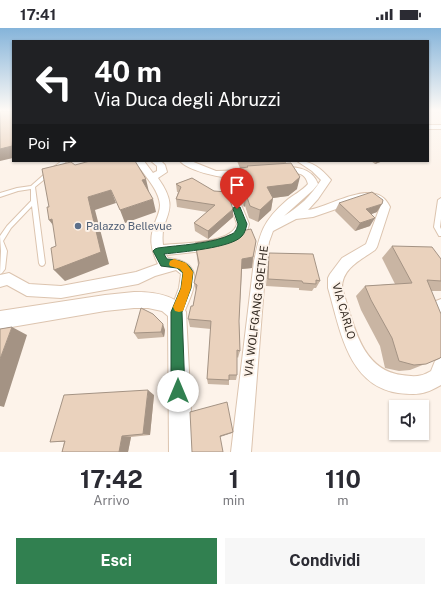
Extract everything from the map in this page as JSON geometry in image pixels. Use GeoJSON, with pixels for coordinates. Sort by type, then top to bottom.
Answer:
{"type":"FeatureCollection","features":[{"type":"Feature","properties":{"kind":"street"},"geometry":{"type":"LineString","coordinates":[[140,162],[162,191],[166,205],[156,239],[158,251],[164,263],[178,264],[183,266],[188,272],[186,288],[177,312],[181,452]]}},
{"type":"Feature","properties":{"kind":"street"},"geometry":{"type":"LineString","coordinates":[[151,178],[162,172],[161,165],[156,162]]}},
{"type":"Feature","properties":{"kind":"street","name":"VIA WOLFGANG GOETHE"},"geometry":{"type":"LineString","coordinates":[[186,162],[213,174],[223,176],[299,170],[312,179],[313,184],[310,188],[285,206],[265,237],[260,261],[241,452]]}},
{"type":"Feature","properties":{"kind":"street","name":"VIA CARLO"},"geometry":{"type":"LineString","coordinates":[[297,215],[320,192],[326,180],[315,169],[303,162]]}},
{"type":"Feature","properties":{"kind":"street"},"geometry":{"type":"LineString","coordinates":[[158,251],[210,244],[235,237],[239,233],[243,224],[232,194]]}},
{"type":"Feature","properties":{"kind":"street","name":"VIA CARLO"},"geometry":{"type":"LineString","coordinates":[[269,229],[297,215],[313,212],[367,195],[376,196],[381,200],[385,207],[371,247],[347,262],[335,278],[335,288],[356,353],[366,367],[380,378],[392,383],[416,386],[424,385],[438,377],[441,367]]}},
{"type":"Feature","properties":{"kind":"street"},"geometry":{"type":"LineString","coordinates":[[0,282],[9,279],[27,290],[61,292],[138,278],[152,271],[178,264]]}},
{"type":"Feature","properties":{"kind":"street"},"geometry":{"type":"LineString","coordinates":[[0,320],[127,301],[148,300],[166,304],[177,312]]}},
{"type":"Feature","properties":{"kind":"street"},"geometry":{"type":"LineString","coordinates":[[441,306],[437,316],[441,345]]}},
{"type":"Feature","properties":{"kind":"lane"},"geometry":{"type":"LineString","coordinates":[[0,195],[33,187],[64,162]]}},
{"type":"Feature","properties":{"kind":"lane"},"geometry":{"type":"LineString","coordinates":[[33,187],[42,262]]}},
{"type":"Feature","properties":{"kind":"lane"},"geometry":{"type":"LineString","coordinates":[[441,200],[437,227],[441,234]]}},
{"type":"Feature","properties":{"kind":"lane"},"geometry":{"type":"LineString","coordinates":[[0,271],[2,269],[4,251],[0,241],[9,227],[34,201]]}},
{"type":"Feature","properties":{"kind":"building"},"geometry":{"type":"Polygon","coordinates":[[[0,131],[12,131],[12,146],[0,149],[0,131]]]}},
{"type":"Feature","properties":{"kind":"building"},"geometry":{"type":"Polygon","coordinates":[[[71,162],[75,165],[86,162],[136,162],[146,179],[142,180],[153,199],[120,210],[111,190],[88,197],[101,252],[54,270],[51,248],[56,246],[52,219],[49,220],[47,207],[49,207],[42,169],[71,162]]]}},
{"type":"Feature","properties":{"kind":"building"},"geometry":{"type":"Polygon","coordinates":[[[291,163],[300,177],[292,184],[267,187],[273,198],[260,210],[250,206],[246,194],[245,195],[242,190],[244,190],[235,169],[248,167],[247,166],[291,163]]]}},
{"type":"Feature","properties":{"kind":"building"},"geometry":{"type":"Polygon","coordinates":[[[192,178],[214,191],[227,192],[233,209],[208,231],[194,223],[215,205],[176,199],[181,187],[176,184],[192,178]]]}},
{"type":"Feature","properties":{"kind":"building"},"geometry":{"type":"Polygon","coordinates":[[[372,192],[383,200],[382,204],[366,209],[375,218],[360,223],[339,203],[372,192]]]}},
{"type":"Feature","properties":{"kind":"building"},"geometry":{"type":"Polygon","coordinates":[[[251,229],[256,241],[253,257],[242,259],[239,321],[240,351],[237,350],[237,375],[229,375],[229,380],[207,379],[211,321],[188,319],[191,306],[193,306],[197,285],[194,283],[199,263],[195,243],[218,239],[251,229]]]}},
{"type":"Feature","properties":{"kind":"building"},"geometry":{"type":"Polygon","coordinates":[[[392,246],[432,247],[441,259],[441,281],[427,280],[441,314],[441,357],[426,364],[414,365],[399,361],[392,338],[365,286],[412,283],[392,246]]]}},
{"type":"Feature","properties":{"kind":"building"},"geometry":{"type":"Polygon","coordinates":[[[269,253],[313,254],[320,281],[316,280],[316,284],[303,283],[302,281],[268,279],[269,253]]]}},
{"type":"Feature","properties":{"kind":"building"},"geometry":{"type":"Polygon","coordinates":[[[141,308],[153,314],[163,324],[161,332],[134,333],[141,308]]]}},
{"type":"Feature","properties":{"kind":"building"},"geometry":{"type":"Polygon","coordinates":[[[12,327],[0,359],[0,329],[12,327]]]}},
{"type":"Feature","properties":{"kind":"building"},"geometry":{"type":"Polygon","coordinates":[[[148,390],[143,434],[122,436],[119,452],[62,452],[65,441],[50,442],[64,395],[148,390]]]}},
{"type":"Feature","properties":{"kind":"building"},"geometry":{"type":"Polygon","coordinates":[[[227,402],[233,432],[220,436],[223,452],[192,452],[190,412],[227,402]]]}},
{"type":"Feature","properties":{"kind":"slow traffic"},"geometry":{"type":"LineString","coordinates":[[174,264],[183,266],[188,272],[186,288],[179,307]]}},
{"type":"Feature","properties":{"kind":"place","name":"Palazzo Bellevue"},"geometry":{"type":"Point","coordinates":[78,226]}},
{"type":"Feature","properties":{"kind":"route"},"geometry":{"type":"LineString","coordinates":[[178,391],[177,312],[186,288],[188,272],[183,266],[178,264],[164,263],[158,251],[210,244],[235,237],[239,233],[243,224],[237,209]]}}]}
